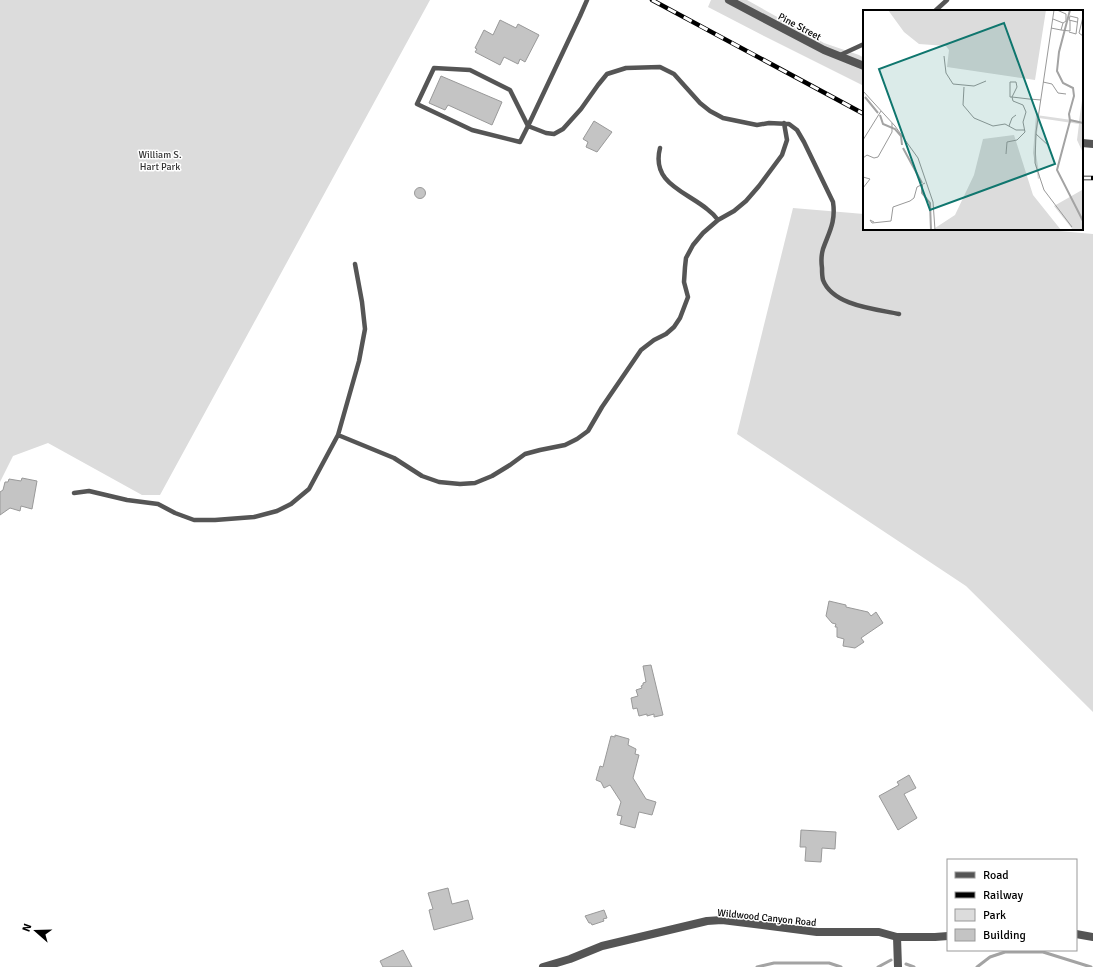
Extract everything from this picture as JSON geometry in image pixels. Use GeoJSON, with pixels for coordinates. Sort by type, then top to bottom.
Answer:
{"type":"FeatureCollection","features":[{"type":"Feature","properties":{"kind":"street","name":"Pine Street"},"geometry":{"type":"LineString","coordinates":[[729,0],[824,50],[863,66]]}},
{"type":"Feature","properties":{"kind":"street"},"geometry":{"type":"LineString","coordinates":[[1083,143],[1093,144]]}},
{"type":"Feature","properties":{"kind":"street","name":"Wildwood Canyon Road"},"geometry":{"type":"LineString","coordinates":[[543,967],[570,959],[602,946],[707,921],[722,920],[817,932],[879,932],[897,937],[947,936]]}},
{"type":"Feature","properties":{"kind":"street"},"geometry":{"type":"LineString","coordinates":[[1077,934],[1093,937]]}},
{"type":"Feature","properties":{"kind":"street"},"geometry":{"type":"LineString","coordinates":[[897,937],[898,967]]}},
{"type":"Feature","properties":{"kind":"lane"},"geometry":{"type":"LineString","coordinates":[[587,0],[528,126],[520,142],[472,130],[417,104],[434,68],[470,70],[510,90],[528,126],[546,133],[554,134],[563,129],[581,109],[607,74],[626,68],[660,67],[674,74],[700,103],[710,111],[723,118],[757,125],[784,123],[789,124],[797,130],[833,202],[835,212],[833,224],[820,258],[822,279],[838,298],[865,307],[899,314]]}},
{"type":"Feature","properties":{"kind":"lane"},"geometry":{"type":"LineString","coordinates":[[936,10],[947,0]]}},
{"type":"Feature","properties":{"kind":"lane"},"geometry":{"type":"LineString","coordinates":[[838,56],[863,44]]}},
{"type":"Feature","properties":{"kind":"lane"},"geometry":{"type":"LineString","coordinates":[[338,435],[394,458],[422,476],[439,482],[460,484],[475,483],[492,476],[525,454],[565,445],[577,439],[588,431],[602,407],[641,350],[674,328],[680,318],[688,297],[684,282],[686,258],[702,233],[746,201],[782,155],[787,140],[784,123]]}},
{"type":"Feature","properties":{"kind":"lane"},"geometry":{"type":"LineString","coordinates":[[660,148],[658,156],[660,169],[667,181],[708,209],[718,220]]}},
{"type":"Feature","properties":{"kind":"lane"},"geometry":{"type":"LineString","coordinates":[[74,493],[89,491],[127,500],[158,504],[175,513],[194,520],[254,517],[277,511],[292,504],[309,489],[338,435],[359,361],[365,329],[362,302],[354,264]]}},
{"type":"Feature","properties":{"kind":"green space","name":"William S. Hart Park"},"geometry":{"type":"Polygon","coordinates":[[[0,0],[430,0],[160,495],[142,495],[48,443],[13,456],[0,482],[0,0]]]}},
{"type":"Feature","properties":{"kind":"green space"},"geometry":{"type":"Polygon","coordinates":[[[711,0],[747,0],[824,43],[859,55],[863,57],[863,86],[768,38],[708,7],[711,0]]]}},
{"type":"Feature","properties":{"kind":"green space"},"geometry":{"type":"Polygon","coordinates":[[[793,208],[863,214],[863,230],[1048,230],[1093,234],[1093,712],[966,586],[737,434],[793,208]]]}},
{"type":"Feature","properties":{"kind":"building"},"geometry":{"type":"Polygon","coordinates":[[[500,20],[516,28],[518,24],[539,35],[525,62],[520,59],[518,64],[504,57],[500,65],[475,52],[477,49],[475,48],[484,30],[493,35],[500,20]]]}},
{"type":"Feature","properties":{"kind":"building"},"geometry":{"type":"Polygon","coordinates":[[[441,76],[502,102],[492,125],[448,105],[445,110],[429,103],[441,76]]]}},
{"type":"Feature","properties":{"kind":"building"},"geometry":{"type":"Polygon","coordinates":[[[594,121],[612,132],[597,152],[586,147],[588,142],[583,139],[594,121]]]}},
{"type":"Feature","properties":{"kind":"building"},"geometry":{"type":"Polygon","coordinates":[[[418,188],[422,188],[424,189],[424,197],[418,198],[415,195],[415,191],[418,188]]]}},
{"type":"Feature","properties":{"kind":"building"},"geometry":{"type":"Polygon","coordinates":[[[22,478],[37,481],[32,509],[21,506],[20,511],[10,508],[0,515],[0,492],[3,490],[5,482],[8,482],[9,479],[21,481],[22,478]]]}},
{"type":"Feature","properties":{"kind":"building"},"geometry":{"type":"Polygon","coordinates":[[[829,601],[868,612],[871,616],[876,612],[883,623],[861,638],[864,642],[855,648],[843,646],[844,639],[837,637],[837,627],[835,627],[836,624],[832,623],[826,616],[829,601]]]}},
{"type":"Feature","properties":{"kind":"building"},"geometry":{"type":"Polygon","coordinates":[[[651,665],[663,715],[654,717],[654,714],[647,716],[647,714],[639,716],[637,708],[633,709],[631,698],[638,696],[636,690],[642,688],[641,686],[643,683],[646,682],[643,666],[651,665]]]}},
{"type":"Feature","properties":{"kind":"building"},"geometry":{"type":"Polygon","coordinates":[[[615,735],[629,739],[628,745],[636,749],[635,754],[639,755],[633,778],[646,799],[656,802],[652,815],[639,812],[635,828],[620,824],[622,816],[617,815],[621,802],[610,785],[604,788],[601,782],[596,780],[600,766],[603,767],[611,736],[615,737],[615,735]]]}},
{"type":"Feature","properties":{"kind":"building"},"geometry":{"type":"Polygon","coordinates":[[[909,775],[916,788],[904,794],[917,818],[898,830],[879,796],[899,785],[897,782],[909,775]]]}},
{"type":"Feature","properties":{"kind":"building"},"geometry":{"type":"Polygon","coordinates":[[[801,830],[836,832],[835,849],[822,848],[821,862],[805,861],[806,847],[800,847],[801,830]]]}},
{"type":"Feature","properties":{"kind":"building"},"geometry":{"type":"Polygon","coordinates":[[[448,888],[452,904],[468,900],[473,919],[434,930],[429,910],[433,909],[428,893],[448,888]]]}},
{"type":"Feature","properties":{"kind":"building"},"geometry":{"type":"Polygon","coordinates":[[[604,910],[607,918],[603,919],[604,921],[592,925],[585,916],[604,910]]]}},
{"type":"Feature","properties":{"kind":"building"},"geometry":{"type":"Polygon","coordinates":[[[403,950],[412,967],[383,967],[380,961],[403,950]]]}},
{"type":"Feature","properties":{"kind":"waterway"},"geometry":{"type":"LineString","coordinates":[[977,967],[990,957],[1005,952],[1043,952],[1091,967]]}},
{"type":"Feature","properties":{"kind":"waterway"},"geometry":{"type":"LineString","coordinates":[[878,967],[891,960]]}},
{"type":"Feature","properties":{"kind":"waterway"},"geometry":{"type":"LineString","coordinates":[[757,967],[774,963],[829,963],[841,967]]}},
{"type":"Feature","properties":{"kind":"waterway"},"geometry":{"type":"LineString","coordinates":[[906,964],[914,967]]}},
{"type":"Feature","properties":{"kind":"railway"},"geometry":{"type":"LineString","coordinates":[[652,0],[863,113]]}},
{"type":"Feature","properties":{"kind":"railway"},"geometry":{"type":"LineString","coordinates":[[1083,178],[1093,178]]}}]}
